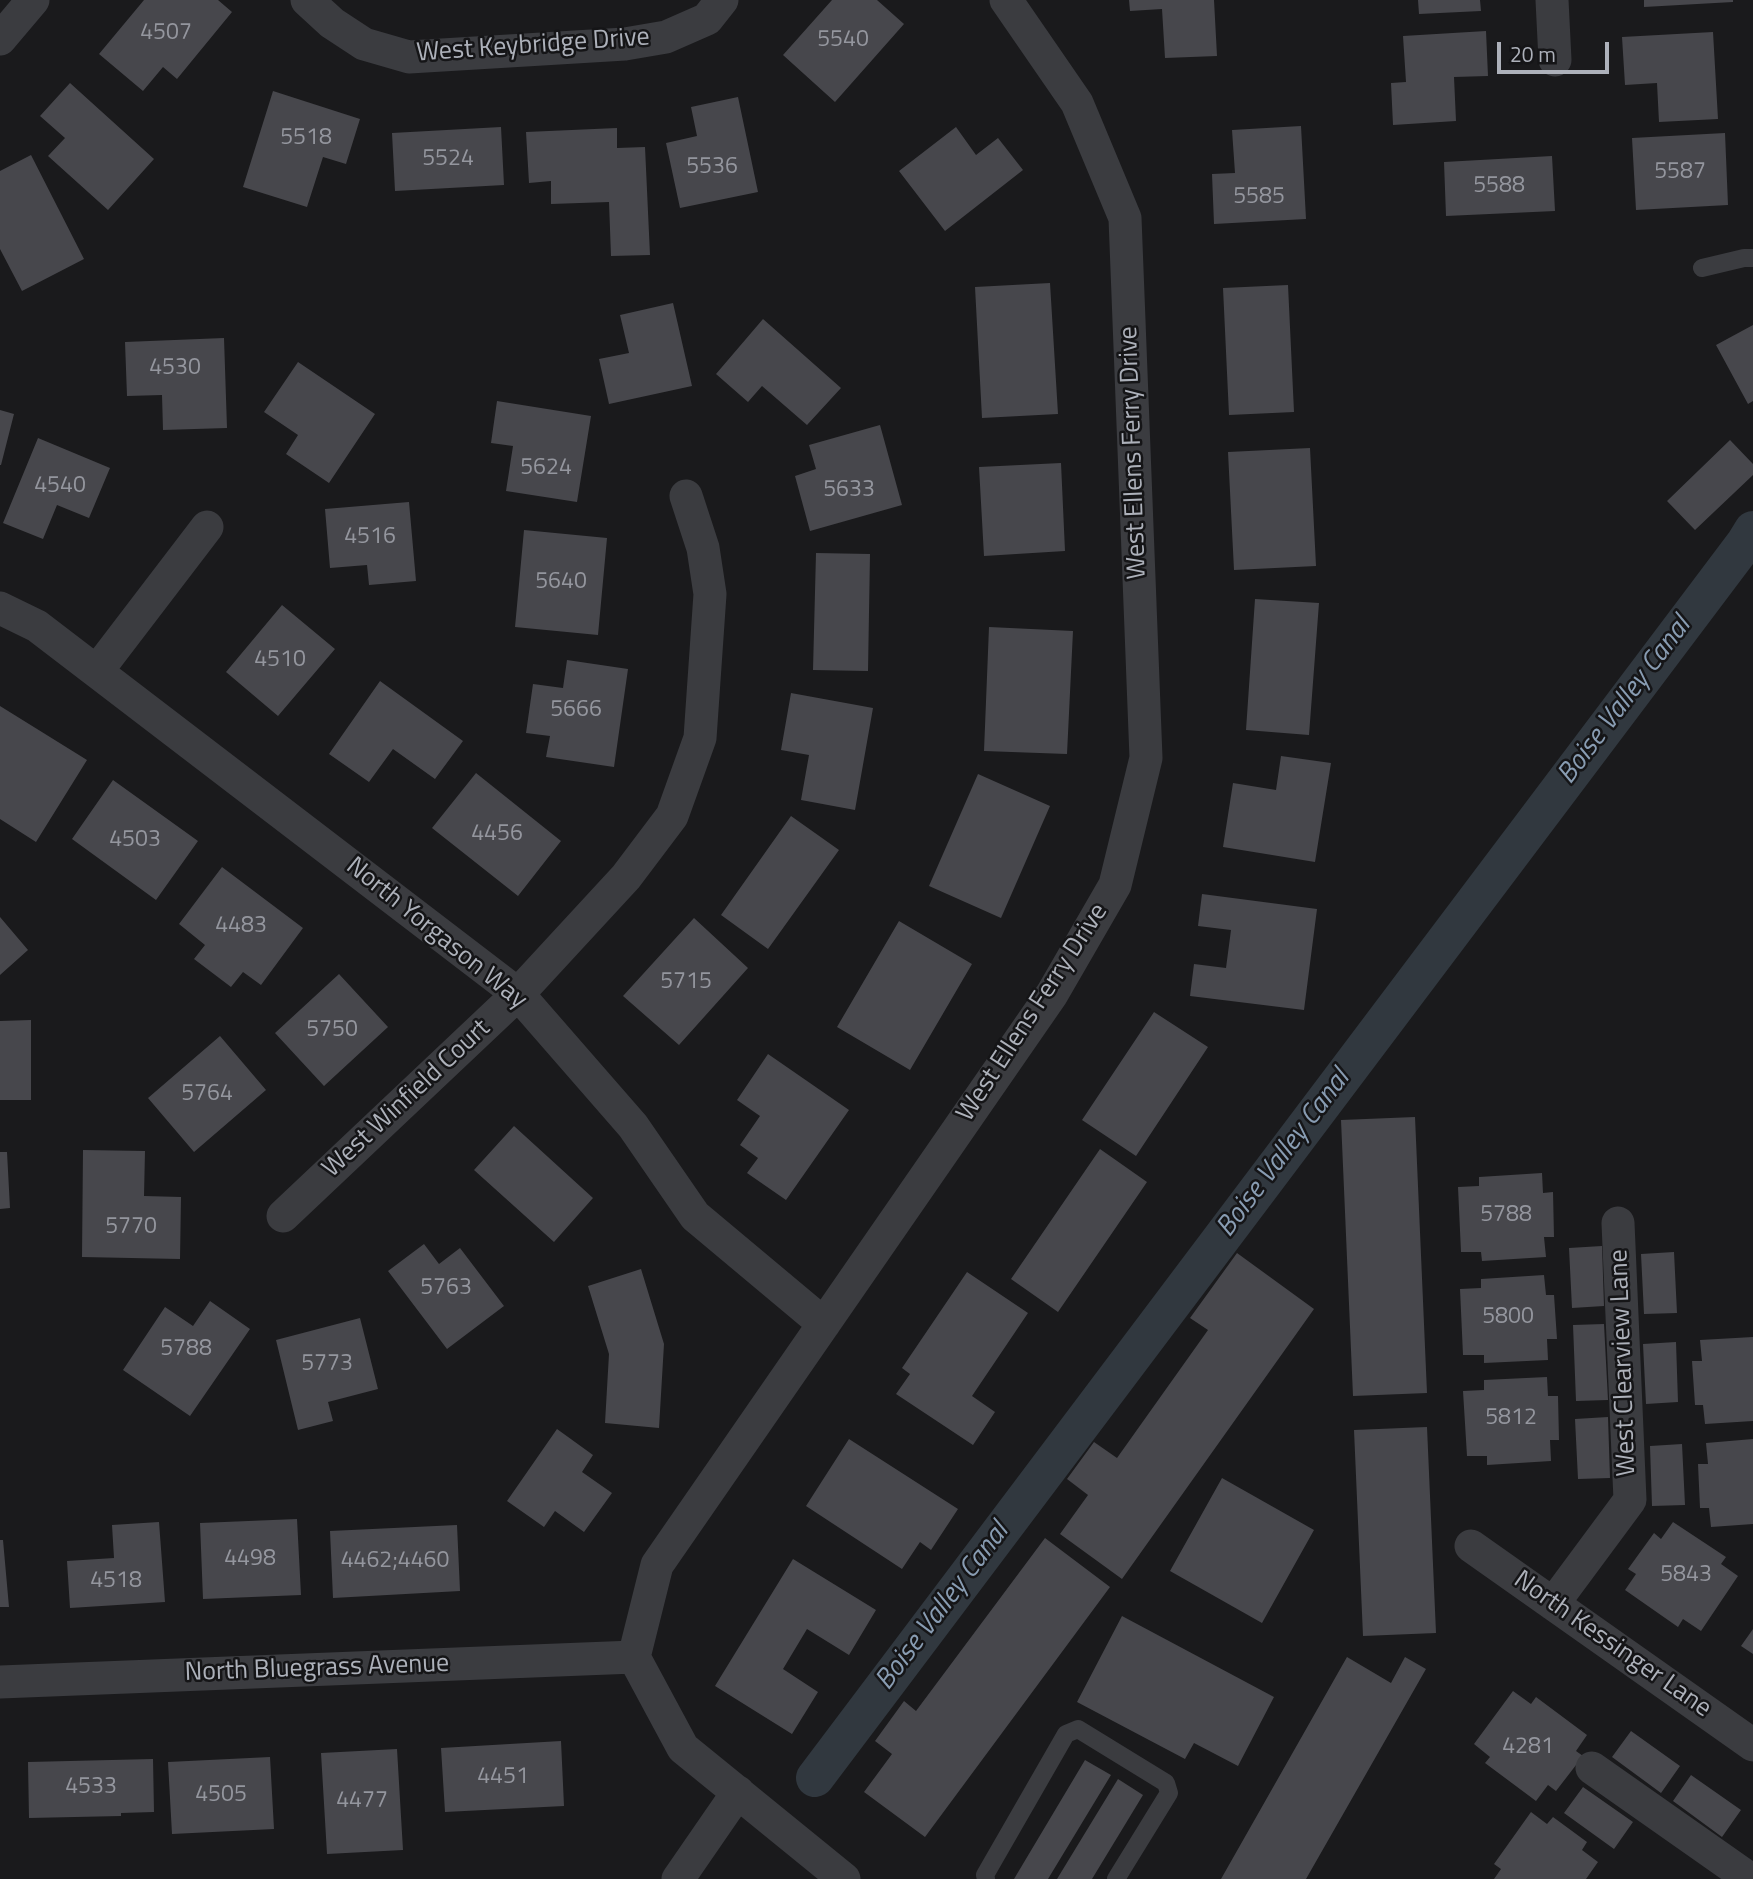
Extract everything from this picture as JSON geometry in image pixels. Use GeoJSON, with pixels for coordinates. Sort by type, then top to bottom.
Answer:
{"type":"FeatureCollection","features":[{"type":"Feature","properties":{"kind":"street"},"geometry":{"type":"LineString","coordinates":[[0,39],[33,0]]}},
{"type":"Feature","properties":{"kind":"street","name":"West Keybridge Drive"},"geometry":{"type":"LineString","coordinates":[[307,0],[332,23],[364,44],[409,57],[625,44],[666,37],[706,19],[722,0]]}},
{"type":"Feature","properties":{"kind":"street","name":"West Ellens Ferry Drive"},"geometry":{"type":"LineString","coordinates":[[634,1657],[657,1565],[1052,994],[1115,885],[1146,758],[1125,218],[1077,103],[1006,0]]}},
{"type":"Feature","properties":{"kind":"street"},"geometry":{"type":"LineString","coordinates":[[1552,0],[1555,60]]}},
{"type":"Feature","properties":{"kind":"street","name":"West Winfield Court"},"geometry":{"type":"LineString","coordinates":[[284,1216],[518,993],[626,877],[672,816],[700,738],[710,594],[703,548],[686,496]]}},
{"type":"Feature","properties":{"kind":"street"},"geometry":{"type":"LineString","coordinates":[[97,671],[207,527]]}},
{"type":"Feature","properties":{"kind":"street","name":"North Yorgason Way"},"geometry":{"type":"LineString","coordinates":[[0,608],[37,625],[518,993],[633,1126],[695,1216],[824,1324]]}},
{"type":"Feature","properties":{"kind":"street","name":"West Clearview Lane"},"geometry":{"type":"LineString","coordinates":[[1553,1604],[1630,1500],[1618,1223]]}},
{"type":"Feature","properties":{"kind":"street","name":"North Kessinger Lane"},"geometry":{"type":"LineString","coordinates":[[1471,1546],[1753,1745]]}},
{"type":"Feature","properties":{"kind":"street"},"geometry":{"type":"LineString","coordinates":[[634,1657],[683,1748],[844,1879]]}},
{"type":"Feature","properties":{"kind":"street","name":"North Bluegrass Avenue"},"geometry":{"type":"LineString","coordinates":[[0,1682],[634,1657]]}},
{"type":"Feature","properties":{"kind":"street"},"geometry":{"type":"LineString","coordinates":[[1592,1768],[1750,1879]]}},
{"type":"Feature","properties":{"kind":"street"},"geometry":{"type":"LineString","coordinates":[[678,1879],[737,1792]]}},
{"type":"Feature","properties":{"kind":"lane"},"geometry":{"type":"LineString","coordinates":[[1702,268],[1753,258]]}},
{"type":"Feature","properties":{"kind":"lane"},"geometry":{"type":"LineString","coordinates":[[986,1879],[985,1875],[1066,1734],[1078,1729],[1167,1783],[1169,1793],[1116,1879]]}},
{"type":"Feature","properties":{"kind":"building"},"geometry":{"type":"Polygon","coordinates":[[[144,0],[218,0],[232,12],[177,79],[163,67],[143,91],[99,54],[144,0]]]}},
{"type":"Feature","properties":{"kind":"building"},"geometry":{"type":"Polygon","coordinates":[[[832,0],[877,0],[904,24],[835,102],[783,55],[832,0]]]}},
{"type":"Feature","properties":{"kind":"building"},"geometry":{"type":"Polygon","coordinates":[[[1129,0],[1214,0],[1217,56],[1165,58],[1162,9],[1130,11],[1129,0]]]}},
{"type":"Feature","properties":{"kind":"building"},"geometry":{"type":"Polygon","coordinates":[[[1418,0],[1480,0],[1481,11],[1419,14],[1418,0]]]}},
{"type":"Feature","properties":{"kind":"building"},"geometry":{"type":"Polygon","coordinates":[[[1644,0],[1733,0],[1733,2],[1644,7],[1644,0]]]}},
{"type":"Feature","properties":{"kind":"building"},"geometry":{"type":"Polygon","coordinates":[[[1486,31],[1488,76],[1454,77],[1456,121],[1393,125],[1391,83],[1406,82],[1403,36],[1486,31]]]}},
{"type":"Feature","properties":{"kind":"building"},"geometry":{"type":"Polygon","coordinates":[[[1713,32],[1718,119],[1659,122],[1657,83],[1625,85],[1622,37],[1713,32]]]}},
{"type":"Feature","properties":{"kind":"building"},"geometry":{"type":"Polygon","coordinates":[[[70,83],[154,159],[108,210],[48,156],[65,138],[40,116],[70,83]]]}},
{"type":"Feature","properties":{"kind":"building"},"geometry":{"type":"Polygon","coordinates":[[[273,91],[360,119],[346,164],[323,157],[307,207],[243,187],[273,91]]]}},
{"type":"Feature","properties":{"kind":"building"},"geometry":{"type":"Polygon","coordinates":[[[738,97],[758,192],[680,208],[666,143],[697,136],[691,107],[738,97]]]}},
{"type":"Feature","properties":{"kind":"building"},"geometry":{"type":"Polygon","coordinates":[[[1301,126],[1306,219],[1214,224],[1212,174],[1235,173],[1232,130],[1301,126]]]}},
{"type":"Feature","properties":{"kind":"building"},"geometry":{"type":"Polygon","coordinates":[[[501,127],[504,185],[395,191],[392,133],[501,127]]]}},
{"type":"Feature","properties":{"kind":"building"},"geometry":{"type":"Polygon","coordinates":[[[956,127],[976,155],[998,138],[1023,170],[945,231],[899,171],[956,127]]]}},
{"type":"Feature","properties":{"kind":"building"},"geometry":{"type":"Polygon","coordinates":[[[617,128],[617,148],[645,147],[650,255],[611,256],[609,202],[551,204],[551,181],[529,183],[526,132],[617,128]]]}},
{"type":"Feature","properties":{"kind":"building"},"geometry":{"type":"Polygon","coordinates":[[[1725,133],[1728,205],[1636,210],[1632,138],[1725,133]]]}},
{"type":"Feature","properties":{"kind":"building"},"geometry":{"type":"Polygon","coordinates":[[[31,155],[84,259],[22,291],[0,249],[0,171],[31,155]]]}},
{"type":"Feature","properties":{"kind":"building"},"geometry":{"type":"Polygon","coordinates":[[[1552,156],[1555,211],[1446,216],[1444,162],[1552,156]]]}},
{"type":"Feature","properties":{"kind":"building"},"geometry":{"type":"Polygon","coordinates":[[[1050,283],[1058,414],[982,418],[975,287],[1050,283]]]}},
{"type":"Feature","properties":{"kind":"building"},"geometry":{"type":"Polygon","coordinates":[[[1288,285],[1294,412],[1229,415],[1223,288],[1288,285]]]}},
{"type":"Feature","properties":{"kind":"building"},"geometry":{"type":"Polygon","coordinates":[[[673,303],[692,386],[609,404],[599,359],[629,353],[620,315],[673,303]]]}},
{"type":"Feature","properties":{"kind":"building"},"geometry":{"type":"Polygon","coordinates":[[[763,319],[841,388],[807,425],[762,386],[748,402],[716,374],[763,319]]]}},
{"type":"Feature","properties":{"kind":"building"},"geometry":{"type":"Polygon","coordinates":[[[1753,325],[1753,401],[1748,404],[1716,345],[1753,325]]]}},
{"type":"Feature","properties":{"kind":"building"},"geometry":{"type":"Polygon","coordinates":[[[224,338],[227,428],[163,430],[162,395],[127,396],[125,342],[224,338]]]}},
{"type":"Feature","properties":{"kind":"building"},"geometry":{"type":"Polygon","coordinates":[[[298,362],[375,414],[329,483],[286,454],[298,435],[264,412],[298,362]]]}},
{"type":"Feature","properties":{"kind":"building"},"geometry":{"type":"Polygon","coordinates":[[[497,401],[591,416],[577,502],[506,491],[513,446],[491,443],[497,401]]]}},
{"type":"Feature","properties":{"kind":"building"},"geometry":{"type":"Polygon","coordinates":[[[0,410],[14,414],[1,465],[0,465],[0,410]]]}},
{"type":"Feature","properties":{"kind":"building"},"geometry":{"type":"Polygon","coordinates":[[[880,425],[902,505],[810,531],[795,476],[816,469],[809,445],[880,425]]]}},
{"type":"Feature","properties":{"kind":"building"},"geometry":{"type":"Polygon","coordinates":[[[38,438],[110,468],[89,518],[57,505],[43,539],[3,523],[38,438]]]}},
{"type":"Feature","properties":{"kind":"building"},"geometry":{"type":"Polygon","coordinates":[[[1730,440],[1753,464],[1753,475],[1695,530],[1667,501],[1730,440]]]}},
{"type":"Feature","properties":{"kind":"building"},"geometry":{"type":"Polygon","coordinates":[[[1310,448],[1316,566],[1234,570],[1228,452],[1310,448]]]}},
{"type":"Feature","properties":{"kind":"building"},"geometry":{"type":"Polygon","coordinates":[[[1061,463],[1065,551],[984,556],[979,467],[1061,463]]]}},
{"type":"Feature","properties":{"kind":"building"},"geometry":{"type":"Polygon","coordinates":[[[409,502],[416,581],[369,585],[367,565],[330,568],[325,509],[409,502]]]}},
{"type":"Feature","properties":{"kind":"building"},"geometry":{"type":"Polygon","coordinates":[[[524,530],[607,538],[598,635],[515,627],[524,530]]]}},
{"type":"Feature","properties":{"kind":"building"},"geometry":{"type":"Polygon","coordinates":[[[816,553],[870,554],[868,671],[813,670],[816,553]]]}},
{"type":"Feature","properties":{"kind":"building"},"geometry":{"type":"Polygon","coordinates":[[[1255,599],[1319,603],[1309,735],[1246,730],[1255,599]]]}},
{"type":"Feature","properties":{"kind":"building"},"geometry":{"type":"Polygon","coordinates":[[[282,605],[335,649],[278,716],[226,672],[282,605]]]}},
{"type":"Feature","properties":{"kind":"building"},"geometry":{"type":"Polygon","coordinates":[[[989,627],[1073,631],[1067,754],[984,751],[989,627]]]}},
{"type":"Feature","properties":{"kind":"building"},"geometry":{"type":"Polygon","coordinates":[[[567,660],[628,669],[614,767],[546,757],[550,736],[526,733],[533,684],[563,688],[567,660]]]}},
{"type":"Feature","properties":{"kind":"building"},"geometry":{"type":"Polygon","coordinates":[[[380,681],[463,741],[435,779],[393,749],[369,782],[329,754],[380,681]]]}},
{"type":"Feature","properties":{"kind":"building"},"geometry":{"type":"Polygon","coordinates":[[[791,693],[873,708],[855,810],[801,800],[809,755],[781,750],[791,693]]]}},
{"type":"Feature","properties":{"kind":"building"},"geometry":{"type":"Polygon","coordinates":[[[0,706],[87,760],[36,842],[0,819],[0,706]]]}},
{"type":"Feature","properties":{"kind":"building"},"geometry":{"type":"Polygon","coordinates":[[[1281,756],[1331,763],[1315,862],[1223,847],[1233,783],[1276,790],[1281,756]]]}},
{"type":"Feature","properties":{"kind":"building"},"geometry":{"type":"Polygon","coordinates":[[[476,773],[561,841],[518,896],[432,828],[476,773]]]}},
{"type":"Feature","properties":{"kind":"building"},"geometry":{"type":"Polygon","coordinates":[[[978,774],[1050,806],[1001,918],[929,886],[978,774]]]}},
{"type":"Feature","properties":{"kind":"building"},"geometry":{"type":"Polygon","coordinates":[[[113,780],[198,841],[156,900],[72,839],[113,780]]]}},
{"type":"Feature","properties":{"kind":"building"},"geometry":{"type":"Polygon","coordinates":[[[791,816],[839,850],[768,949],[721,915],[791,816]]]}},
{"type":"Feature","properties":{"kind":"building"},"geometry":{"type":"Polygon","coordinates":[[[222,867],[303,928],[261,985],[243,972],[231,987],[194,959],[205,945],[179,924],[222,867]]]}},
{"type":"Feature","properties":{"kind":"building"},"geometry":{"type":"Polygon","coordinates":[[[1202,894],[1317,909],[1304,1010],[1190,996],[1194,964],[1226,968],[1231,930],[1198,926],[1202,894]]]}},
{"type":"Feature","properties":{"kind":"building"},"geometry":{"type":"Polygon","coordinates":[[[0,917],[28,950],[0,975],[0,917]]]}},
{"type":"Feature","properties":{"kind":"building"},"geometry":{"type":"Polygon","coordinates":[[[694,918],[748,968],[679,1045],[623,996],[694,918]]]}},
{"type":"Feature","properties":{"kind":"building"},"geometry":{"type":"Polygon","coordinates":[[[899,921],[972,964],[910,1070],[837,1027],[899,921]]]}},
{"type":"Feature","properties":{"kind":"building"},"geometry":{"type":"Polygon","coordinates":[[[339,974],[388,1027],[324,1086],[275,1033],[339,974]]]}},
{"type":"Feature","properties":{"kind":"building"},"geometry":{"type":"Polygon","coordinates":[[[1154,1012],[1208,1047],[1136,1156],[1082,1120],[1154,1012]]]}},
{"type":"Feature","properties":{"kind":"building"},"geometry":{"type":"Polygon","coordinates":[[[31,1020],[31,1100],[0,1100],[0,1021],[31,1020]]]}},
{"type":"Feature","properties":{"kind":"building"},"geometry":{"type":"Polygon","coordinates":[[[220,1036],[266,1090],[194,1152],[148,1098],[220,1036]]]}},
{"type":"Feature","properties":{"kind":"building"},"geometry":{"type":"Polygon","coordinates":[[[768,1054],[849,1110],[786,1200],[747,1173],[758,1158],[740,1145],[760,1116],[737,1100],[768,1054]]]}},
{"type":"Feature","properties":{"kind":"building"},"geometry":{"type":"Polygon","coordinates":[[[1415,1117],[1427,1393],[1353,1396],[1341,1120],[1415,1117]]]}},
{"type":"Feature","properties":{"kind":"building"},"geometry":{"type":"Polygon","coordinates":[[[514,1126],[593,1198],[554,1242],[474,1170],[514,1126]]]}},
{"type":"Feature","properties":{"kind":"building"},"geometry":{"type":"Polygon","coordinates":[[[1100,1149],[1147,1182],[1058,1312],[1011,1279],[1100,1149]]]}},
{"type":"Feature","properties":{"kind":"building"},"geometry":{"type":"Polygon","coordinates":[[[83,1150],[145,1151],[144,1196],[181,1197],[180,1259],[82,1257],[83,1150]]]}},
{"type":"Feature","properties":{"kind":"building"},"geometry":{"type":"Polygon","coordinates":[[[0,1152],[7,1152],[10,1208],[0,1209],[0,1152]]]}},
{"type":"Feature","properties":{"kind":"building"},"geometry":{"type":"Polygon","coordinates":[[[1542,1173],[1543,1193],[1553,1192],[1554,1237],[1544,1237],[1546,1257],[1482,1261],[1481,1252],[1461,1252],[1458,1187],[1479,1186],[1479,1177],[1542,1173]]]}},
{"type":"Feature","properties":{"kind":"building"},"geometry":{"type":"Polygon","coordinates":[[[424,1244],[439,1264],[460,1248],[504,1306],[447,1349],[388,1271],[424,1244]]]}},
{"type":"Feature","properties":{"kind":"building"},"geometry":{"type":"Polygon","coordinates":[[[1602,1246],[1604,1306],[1572,1308],[1569,1248],[1602,1246]]]}},
{"type":"Feature","properties":{"kind":"building"},"geometry":{"type":"Polygon","coordinates":[[[1674,1252],[1677,1313],[1644,1314],[1641,1254],[1674,1252]]]}},
{"type":"Feature","properties":{"kind":"building"},"geometry":{"type":"Polygon","coordinates":[[[1237,1253],[1314,1309],[1122,1579],[1060,1534],[1088,1495],[1067,1479],[1094,1442],[1117,1458],[1208,1330],[1190,1318],[1237,1253]]]}},
{"type":"Feature","properties":{"kind":"building"},"geometry":{"type":"Polygon","coordinates":[[[641,1269],[664,1344],[659,1428],[605,1423],[609,1354],[588,1286],[641,1269]]]}},
{"type":"Feature","properties":{"kind":"building"},"geometry":{"type":"Polygon","coordinates":[[[967,1272],[1028,1313],[972,1396],[995,1412],[973,1445],[896,1394],[910,1374],[902,1368],[967,1272]]]}},
{"type":"Feature","properties":{"kind":"building"},"geometry":{"type":"Polygon","coordinates":[[[1544,1275],[1546,1295],[1554,1295],[1557,1339],[1547,1339],[1548,1360],[1484,1363],[1484,1355],[1463,1355],[1460,1289],[1481,1288],[1481,1279],[1544,1275]]]}},
{"type":"Feature","properties":{"kind":"building"},"geometry":{"type":"Polygon","coordinates":[[[210,1301],[250,1329],[190,1416],[123,1370],[165,1307],[193,1326],[210,1301]]]}},
{"type":"Feature","properties":{"kind":"building"},"geometry":{"type":"Polygon","coordinates":[[[360,1318],[378,1389],[328,1402],[333,1421],[298,1430],[276,1340],[360,1318]]]}},
{"type":"Feature","properties":{"kind":"building"},"geometry":{"type":"Polygon","coordinates":[[[1604,1324],[1608,1400],[1576,1401],[1573,1325],[1604,1324]]]}},
{"type":"Feature","properties":{"kind":"building"},"geometry":{"type":"Polygon","coordinates":[[[1753,1337],[1753,1421],[1705,1424],[1703,1405],[1695,1405],[1692,1361],[1702,1361],[1700,1340],[1753,1337]]]}},
{"type":"Feature","properties":{"kind":"building"},"geometry":{"type":"Polygon","coordinates":[[[1676,1342],[1678,1402],[1646,1404],[1643,1344],[1676,1342]]]}},
{"type":"Feature","properties":{"kind":"building"},"geometry":{"type":"Polygon","coordinates":[[[1547,1377],[1548,1396],[1558,1396],[1559,1440],[1550,1440],[1551,1461],[1487,1465],[1487,1456],[1467,1456],[1463,1391],[1484,1390],[1484,1380],[1547,1377]]]}},
{"type":"Feature","properties":{"kind":"building"},"geometry":{"type":"Polygon","coordinates":[[[1608,1417],[1610,1478],[1578,1479],[1575,1419],[1608,1417]]]}},
{"type":"Feature","properties":{"kind":"building"},"geometry":{"type":"Polygon","coordinates":[[[1427,1427],[1436,1633],[1363,1636],[1354,1430],[1427,1427]]]}},
{"type":"Feature","properties":{"kind":"building"},"geometry":{"type":"Polygon","coordinates":[[[557,1429],[593,1455],[582,1472],[612,1493],[584,1532],[555,1511],[544,1527],[507,1501],[557,1429]]]}},
{"type":"Feature","properties":{"kind":"building"},"geometry":{"type":"Polygon","coordinates":[[[849,1439],[958,1509],[931,1550],[920,1542],[902,1569],[806,1506],[849,1439]]]}},
{"type":"Feature","properties":{"kind":"building"},"geometry":{"type":"Polygon","coordinates":[[[1753,1439],[1753,1524],[1711,1527],[1709,1508],[1700,1508],[1698,1464],[1708,1464],[1706,1443],[1753,1439]]]}},
{"type":"Feature","properties":{"kind":"building"},"geometry":{"type":"Polygon","coordinates":[[[1682,1444],[1685,1505],[1652,1506],[1650,1446],[1682,1444]]]}},
{"type":"Feature","properties":{"kind":"building"},"geometry":{"type":"Polygon","coordinates":[[[1222,1478],[1314,1530],[1262,1623],[1170,1571],[1222,1478]]]}},
{"type":"Feature","properties":{"kind":"building"},"geometry":{"type":"Polygon","coordinates":[[[297,1519],[301,1595],[203,1599],[200,1523],[297,1519]]]}},
{"type":"Feature","properties":{"kind":"building"},"geometry":{"type":"Polygon","coordinates":[[[159,1522],[165,1602],[70,1608],[67,1561],[114,1558],[112,1525],[159,1522]]]}},
{"type":"Feature","properties":{"kind":"building"},"geometry":{"type":"Polygon","coordinates":[[[1673,1522],[1726,1557],[1721,1564],[1738,1576],[1701,1631],[1683,1619],[1678,1627],[1625,1590],[1636,1574],[1628,1569],[1654,1533],[1661,1539],[1673,1522]]]}},
{"type":"Feature","properties":{"kind":"building"},"geometry":{"type":"Polygon","coordinates":[[[457,1525],[460,1591],[333,1598],[330,1531],[457,1525]]]}},
{"type":"Feature","properties":{"kind":"building"},"geometry":{"type":"Polygon","coordinates":[[[1045,1538],[1110,1587],[925,1837],[864,1792],[892,1754],[875,1741],[904,1701],[916,1711],[1045,1538]]]}},
{"type":"Feature","properties":{"kind":"building"},"geometry":{"type":"Polygon","coordinates":[[[0,1540],[3,1540],[9,1607],[0,1607],[0,1540]]]}},
{"type":"Feature","properties":{"kind":"building"},"geometry":{"type":"Polygon","coordinates":[[[793,1559],[876,1610],[849,1655],[807,1629],[783,1669],[818,1692],[792,1734],[715,1686],[793,1559]]]}},
{"type":"Feature","properties":{"kind":"building"},"geometry":{"type":"Polygon","coordinates":[[[1122,1616],[1274,1697],[1238,1766],[1194,1743],[1185,1759],[1077,1702],[1122,1616]]]}},
{"type":"Feature","properties":{"kind":"building"},"geometry":{"type":"Polygon","coordinates":[[[1753,1629],[1753,1654],[1741,1646],[1753,1629]]]}},
{"type":"Feature","properties":{"kind":"building"},"geometry":{"type":"Polygon","coordinates":[[[1347,1657],[1391,1683],[1405,1657],[1426,1669],[1306,1879],[1221,1879],[1347,1657]]]}},
{"type":"Feature","properties":{"kind":"building"},"geometry":{"type":"Polygon","coordinates":[[[1513,1691],[1531,1704],[1536,1697],[1587,1735],[1576,1751],[1583,1756],[1556,1791],[1548,1785],[1536,1801],[1485,1763],[1490,1757],[1474,1744],[1513,1691]]]}},
{"type":"Feature","properties":{"kind":"building"},"geometry":{"type":"Polygon","coordinates":[[[1631,1731],[1680,1766],[1661,1793],[1612,1757],[1631,1731]]]}},
{"type":"Feature","properties":{"kind":"building"},"geometry":{"type":"Polygon","coordinates":[[[561,1741],[564,1806],[445,1812],[441,1748],[561,1741]]]}},
{"type":"Feature","properties":{"kind":"building"},"geometry":{"type":"Polygon","coordinates":[[[397,1749],[403,1850],[327,1854],[321,1753],[397,1749]]]}},
{"type":"Feature","properties":{"kind":"building"},"geometry":{"type":"Polygon","coordinates":[[[270,1757],[274,1829],[172,1834],[168,1762],[270,1757]]]}},
{"type":"Feature","properties":{"kind":"building"},"geometry":{"type":"Polygon","coordinates":[[[153,1759],[154,1812],[121,1813],[121,1816],[29,1818],[28,1762],[153,1759]]]}},
{"type":"Feature","properties":{"kind":"building"},"geometry":{"type":"Polygon","coordinates":[[[1085,1760],[1111,1775],[1048,1879],[1014,1879],[1085,1760]]]}},
{"type":"Feature","properties":{"kind":"building"},"geometry":{"type":"Polygon","coordinates":[[[1691,1775],[1741,1810],[1722,1837],[1673,1801],[1691,1775]]]}},
{"type":"Feature","properties":{"kind":"building"},"geometry":{"type":"Polygon","coordinates":[[[1118,1779],[1143,1795],[1092,1879],[1057,1879],[1118,1779]]]}},
{"type":"Feature","properties":{"kind":"building"},"geometry":{"type":"Polygon","coordinates":[[[1583,1787],[1633,1822],[1614,1849],[1564,1813],[1583,1787]]]}},
{"type":"Feature","properties":{"kind":"building"},"geometry":{"type":"Polygon","coordinates":[[[1531,1812],[1547,1824],[1553,1817],[1587,1842],[1582,1850],[1598,1862],[1586,1879],[1494,1879],[1501,1869],[1494,1864],[1531,1812]]]}},
{"type":"Feature","properties":{"kind":"waterway","name":"Boise Valley Canal"},"geometry":{"type":"LineString","coordinates":[[815,1778],[1753,530]]}}]}
